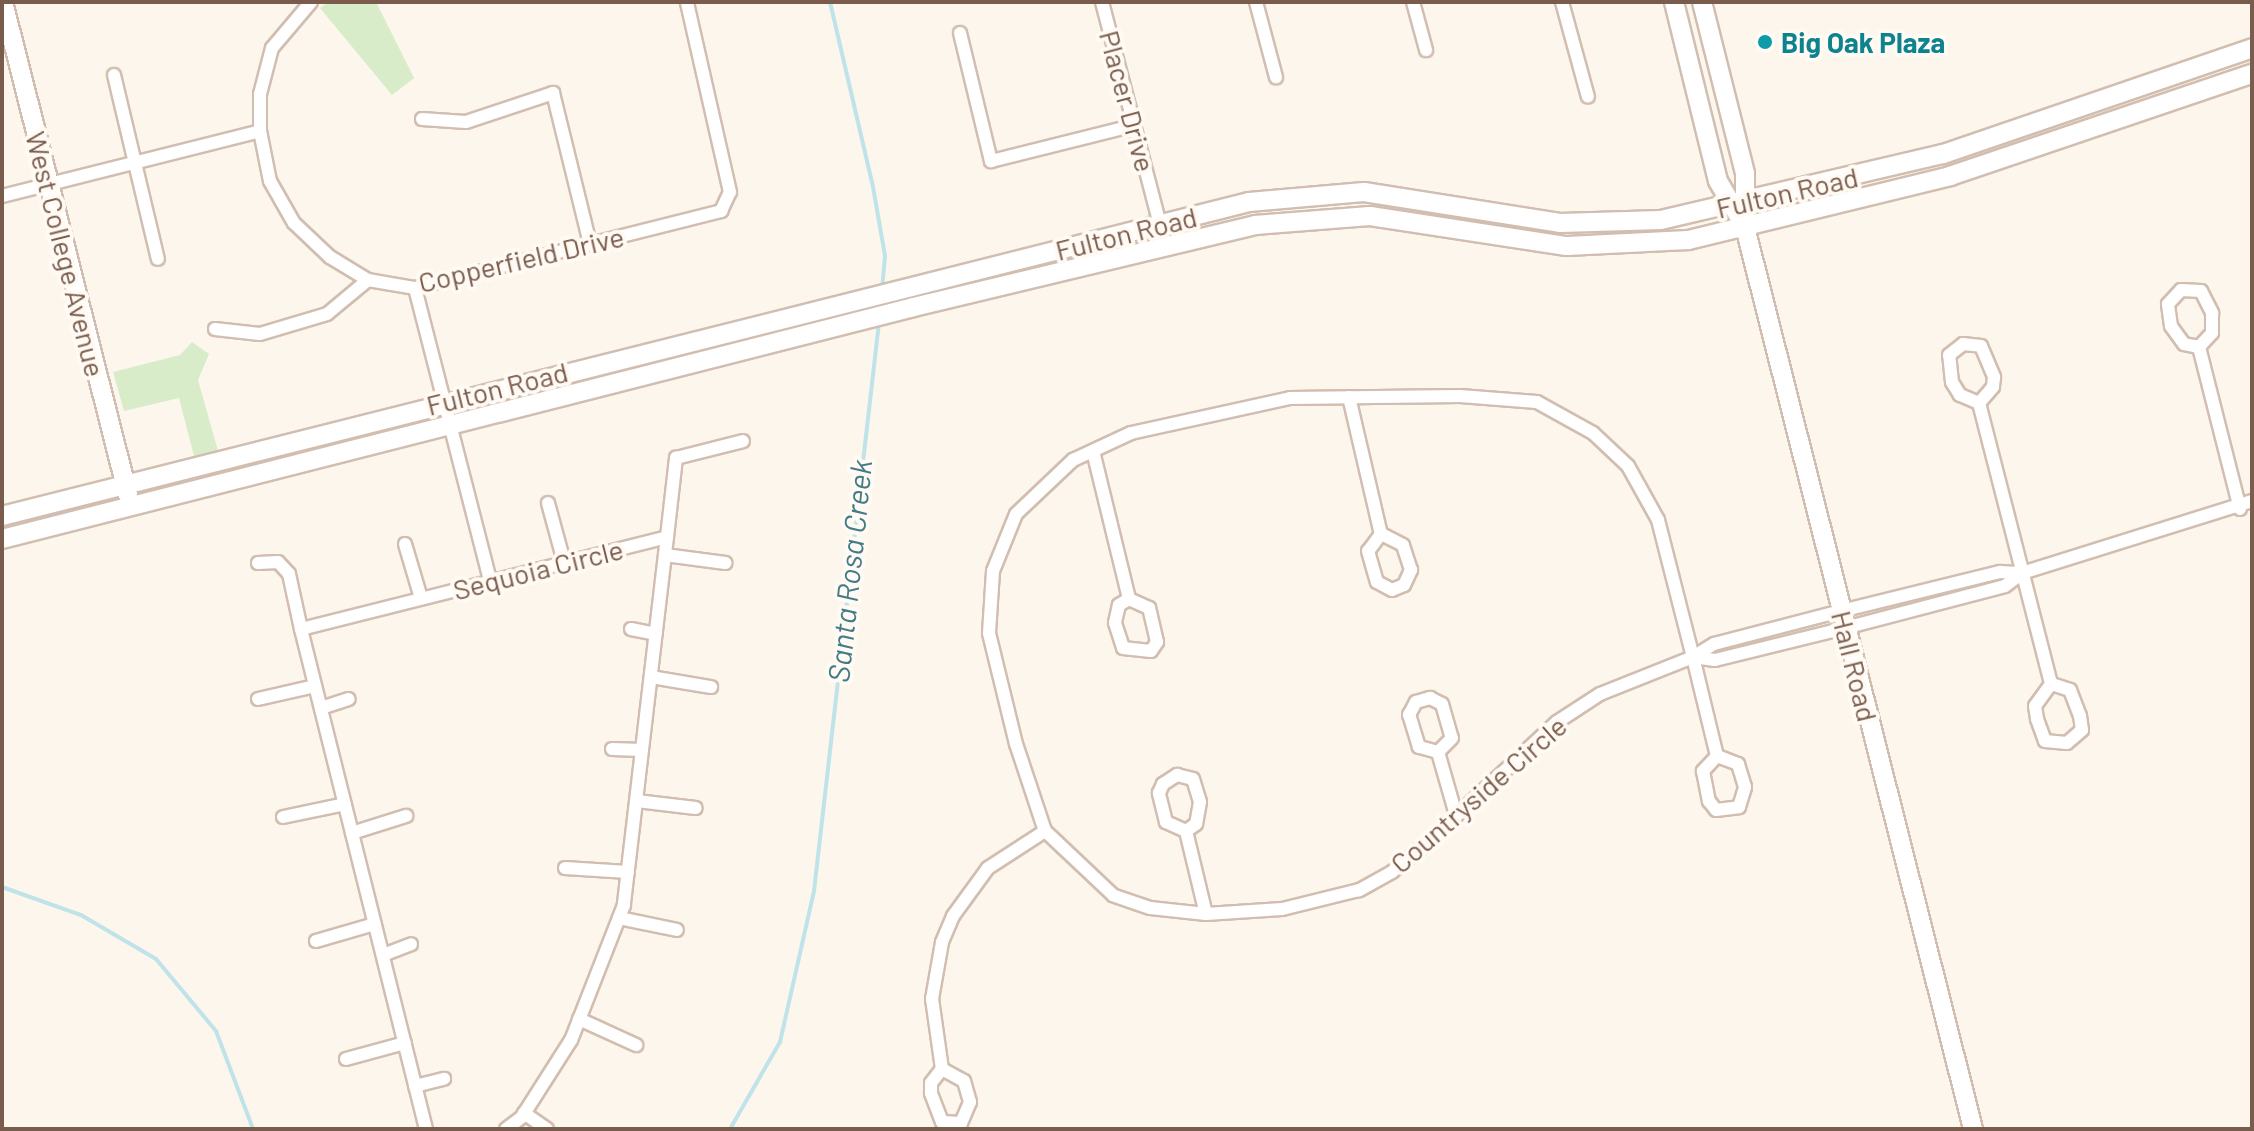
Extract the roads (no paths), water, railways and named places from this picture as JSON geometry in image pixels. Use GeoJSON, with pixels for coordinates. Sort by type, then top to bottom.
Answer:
{"type":"FeatureCollection","features":[{"type":"Feature","properties":{"kind":"main road","name":"West College Avenue"},"geometry":{"type":"LineString","coordinates":[[3,2],[131,506]]}},
{"type":"Feature","properties":{"kind":"main road"},"geometry":{"type":"LineString","coordinates":[[1674,2],[1718,181],[1739,204]]}},
{"type":"Feature","properties":{"kind":"main road","name":"Hall Road"},"geometry":{"type":"LineString","coordinates":[[1702,2],[1745,173],[1739,204],[1973,1129]]}},
{"type":"Feature","properties":{"kind":"main road","name":"Fulton Road"},"geometry":{"type":"LineString","coordinates":[[2,516],[445,401],[1249,202],[1337,192],[1420,197],[1581,224],[1661,220],[1739,204],[1970,146],[2252,48]]}},
{"type":"Feature","properties":{"kind":"main road","name":"Fulton Road"},"geometry":{"type":"LineString","coordinates":[[2,539],[832,327],[1277,221],[1337,216],[1408,218],[1516,240],[1592,247],[1664,243],[1745,227],[1950,176],[2252,74]]}},
{"type":"Feature","properties":{"kind":"street","name":"Copperfield Drive"},"geometry":{"type":"LineString","coordinates":[[311,2],[272,48],[260,94],[260,131],[270,181],[294,223],[330,257],[368,280],[415,288],[721,211],[730,192],[687,2]]}},
{"type":"Feature","properties":{"kind":"street","name":"Placer Drive"},"geometry":{"type":"LineString","coordinates":[[1102,2],[1166,247]]}},
{"type":"Feature","properties":{"kind":"street"},"geometry":{"type":"LineString","coordinates":[[1256,2],[1276,77]]}},
{"type":"Feature","properties":{"kind":"street"},"geometry":{"type":"LineString","coordinates":[[1413,2],[1426,50]]}},
{"type":"Feature","properties":{"kind":"street"},"geometry":{"type":"LineString","coordinates":[[1562,2],[1588,97]]}},
{"type":"Feature","properties":{"kind":"street"},"geometry":{"type":"LineString","coordinates":[[960,33],[991,161],[1135,125]]}},
{"type":"Feature","properties":{"kind":"street"},"geometry":{"type":"LineString","coordinates":[[114,75],[158,259]]}},
{"type":"Feature","properties":{"kind":"street"},"geometry":{"type":"LineString","coordinates":[[422,119],[466,122],[553,93],[590,244]]}},
{"type":"Feature","properties":{"kind":"street"},"geometry":{"type":"LineString","coordinates":[[2,196],[260,131]]}},
{"type":"Feature","properties":{"kind":"street"},"geometry":{"type":"LineString","coordinates":[[215,329],[260,334],[327,314],[368,280]]}},
{"type":"Feature","properties":{"kind":"street"},"geometry":{"type":"LineString","coordinates":[[415,288],[490,580]]}},
{"type":"Feature","properties":{"kind":"street"},"geometry":{"type":"LineString","coordinates":[[2199,347],[2184,344],[2171,326],[2168,304],[2181,290],[2193,288],[2207,295],[2214,325],[2199,347],[2240,509]]}},
{"type":"Feature","properties":{"kind":"street"},"geometry":{"type":"LineString","coordinates":[[1963,344],[1981,346],[1994,377],[1993,387],[1979,403],[1960,395],[1952,382],[1949,355],[1963,344]]}},
{"type":"Feature","properties":{"kind":"street"},"geometry":{"type":"LineString","coordinates":[[1349,397],[1381,534]]}},
{"type":"Feature","properties":{"kind":"street","name":"Countryside Circle"},"geometry":{"type":"LineString","coordinates":[[1349,397],[1515,399],[1537,402],[1593,433],[1644,489],[1658,520],[1693,657],[1600,694],[1557,722],[1392,872],[1359,890],[1282,909],[1206,914],[1160,910],[1113,895],[1045,831],[1027,783],[989,633],[993,571],[1016,514],[1052,476],[1131,433],[1290,398],[1349,397]]}},
{"type":"Feature","properties":{"kind":"street"},"geometry":{"type":"LineString","coordinates":[[1979,403],[2051,684]]}},
{"type":"Feature","properties":{"kind":"street"},"geometry":{"type":"LineString","coordinates":[[667,537],[676,458],[743,441]]}},
{"type":"Feature","properties":{"kind":"street"},"geometry":{"type":"LineString","coordinates":[[1093,451],[1129,599]]}},
{"type":"Feature","properties":{"kind":"street"},"geometry":{"type":"LineString","coordinates":[[1717,756],[1693,657],[1714,644],[1843,619],[2000,572],[2022,573],[2240,509],[2252,501]]}},
{"type":"Feature","properties":{"kind":"street"},"geometry":{"type":"LineString","coordinates":[[548,503],[564,562]]}},
{"type":"Feature","properties":{"kind":"street"},"geometry":{"type":"LineString","coordinates":[[1381,534],[1403,545],[1411,570],[1404,585],[1392,590],[1377,582],[1368,551],[1381,534]]}},
{"type":"Feature","properties":{"kind":"street","name":"Sequoia Circle"},"geometry":{"type":"LineString","coordinates":[[301,629],[667,537],[637,801],[619,918],[579,1019],[524,1113],[506,1129]]}},
{"type":"Feature","properties":{"kind":"street"},"geometry":{"type":"LineString","coordinates":[[405,544],[421,598]]}},
{"type":"Feature","properties":{"kind":"street"},"geometry":{"type":"LineString","coordinates":[[665,555],[725,563]]}},
{"type":"Feature","properties":{"kind":"street"},"geometry":{"type":"LineString","coordinates":[[258,563],[278,562],[289,574],[426,1129]]}},
{"type":"Feature","properties":{"kind":"street"},"geometry":{"type":"LineString","coordinates":[[1129,599],[1149,608],[1157,642],[1151,651],[1123,648],[1115,615],[1129,599]]}},
{"type":"Feature","properties":{"kind":"street"},"geometry":{"type":"LineString","coordinates":[[631,629],[656,634]]}},
{"type":"Feature","properties":{"kind":"street"},"geometry":{"type":"LineString","coordinates":[[651,677],[711,687]]}},
{"type":"Feature","properties":{"kind":"street"},"geometry":{"type":"LineString","coordinates":[[2051,684],[2070,690],[2080,716],[2082,730],[2067,743],[2045,741],[2037,719],[2035,706],[2051,684]]}},
{"type":"Feature","properties":{"kind":"street"},"geometry":{"type":"LineString","coordinates":[[258,699],[315,686]]}},
{"type":"Feature","properties":{"kind":"street"},"geometry":{"type":"LineString","coordinates":[[1430,698],[1442,704],[1452,738],[1438,752],[1419,747],[1409,715],[1416,702],[1430,698]]}},
{"type":"Feature","properties":{"kind":"street"},"geometry":{"type":"LineString","coordinates":[[321,708],[349,699]]}},
{"type":"Feature","properties":{"kind":"street"},"geometry":{"type":"LineString","coordinates":[[612,749],[642,750]]}},
{"type":"Feature","properties":{"kind":"street"},"geometry":{"type":"LineString","coordinates":[[1438,752],[1456,815]]}},
{"type":"Feature","properties":{"kind":"street"},"geometry":{"type":"LineString","coordinates":[[1717,756],[1738,764],[1745,787],[1739,807],[1716,810],[1709,801],[1703,771],[1717,756]]}},
{"type":"Feature","properties":{"kind":"street"},"geometry":{"type":"LineString","coordinates":[[1177,775],[1193,779],[1200,802],[1196,824],[1186,831],[1166,822],[1159,793],[1163,784],[1177,775]]}},
{"type":"Feature","properties":{"kind":"street"},"geometry":{"type":"LineString","coordinates":[[637,801],[696,808]]}},
{"type":"Feature","properties":{"kind":"street"},"geometry":{"type":"LineString","coordinates":[[283,817],[345,804]]}},
{"type":"Feature","properties":{"kind":"street"},"geometry":{"type":"LineString","coordinates":[[352,833],[406,816]]}},
{"type":"Feature","properties":{"kind":"street"},"geometry":{"type":"LineString","coordinates":[[942,1069],[964,1081],[970,1102],[961,1123],[942,1122],[935,1113],[931,1083],[942,1069],[932,999],[934,971],[953,916],[988,868],[1045,831]]}},
{"type":"Feature","properties":{"kind":"street"},"geometry":{"type":"LineString","coordinates":[[1186,831],[1206,914]]}},
{"type":"Feature","properties":{"kind":"street"},"geometry":{"type":"LineString","coordinates":[[565,868],[628,872]]}},
{"type":"Feature","properties":{"kind":"street"},"geometry":{"type":"LineString","coordinates":[[619,918],[677,930]]}},
{"type":"Feature","properties":{"kind":"street"},"geometry":{"type":"LineString","coordinates":[[316,941],[375,924]]}},
{"type":"Feature","properties":{"kind":"street"},"geometry":{"type":"LineString","coordinates":[[383,955],[411,944]]}},
{"type":"Feature","properties":{"kind":"street"},"geometry":{"type":"LineString","coordinates":[[579,1019],[636,1045]]}},
{"type":"Feature","properties":{"kind":"street"},"geometry":{"type":"LineString","coordinates":[[346,1059],[405,1043]]}},
{"type":"Feature","properties":{"kind":"street"},"geometry":{"type":"LineString","coordinates":[[415,1086],[444,1079]]}},
{"type":"Feature","properties":{"kind":"street"},"geometry":{"type":"LineString","coordinates":[[524,1113],[547,1129]]}},
{"type":"Feature","properties":{"kind":"waterway","name":"Santa Rosa Creek"},"geometry":{"type":"LineString","coordinates":[[830,2],[873,187],[885,256],[882,290]]}},
{"type":"Feature","properties":{"kind":"waterway","name":"Santa Rosa Creek"},"geometry":{"type":"LineString","coordinates":[[730,1129],[780,1042],[814,891],[879,322]]}},
{"type":"Feature","properties":{"kind":"waterway"},"geometry":{"type":"LineString","coordinates":[[2,887],[81,915],[156,959],[216,1031],[253,1129]]}},
{"type":"Feature","properties":{"kind":"place","name":"Big Oak Plaza"},"geometry":{"type":"Point","coordinates":[1765,42]}}]}
